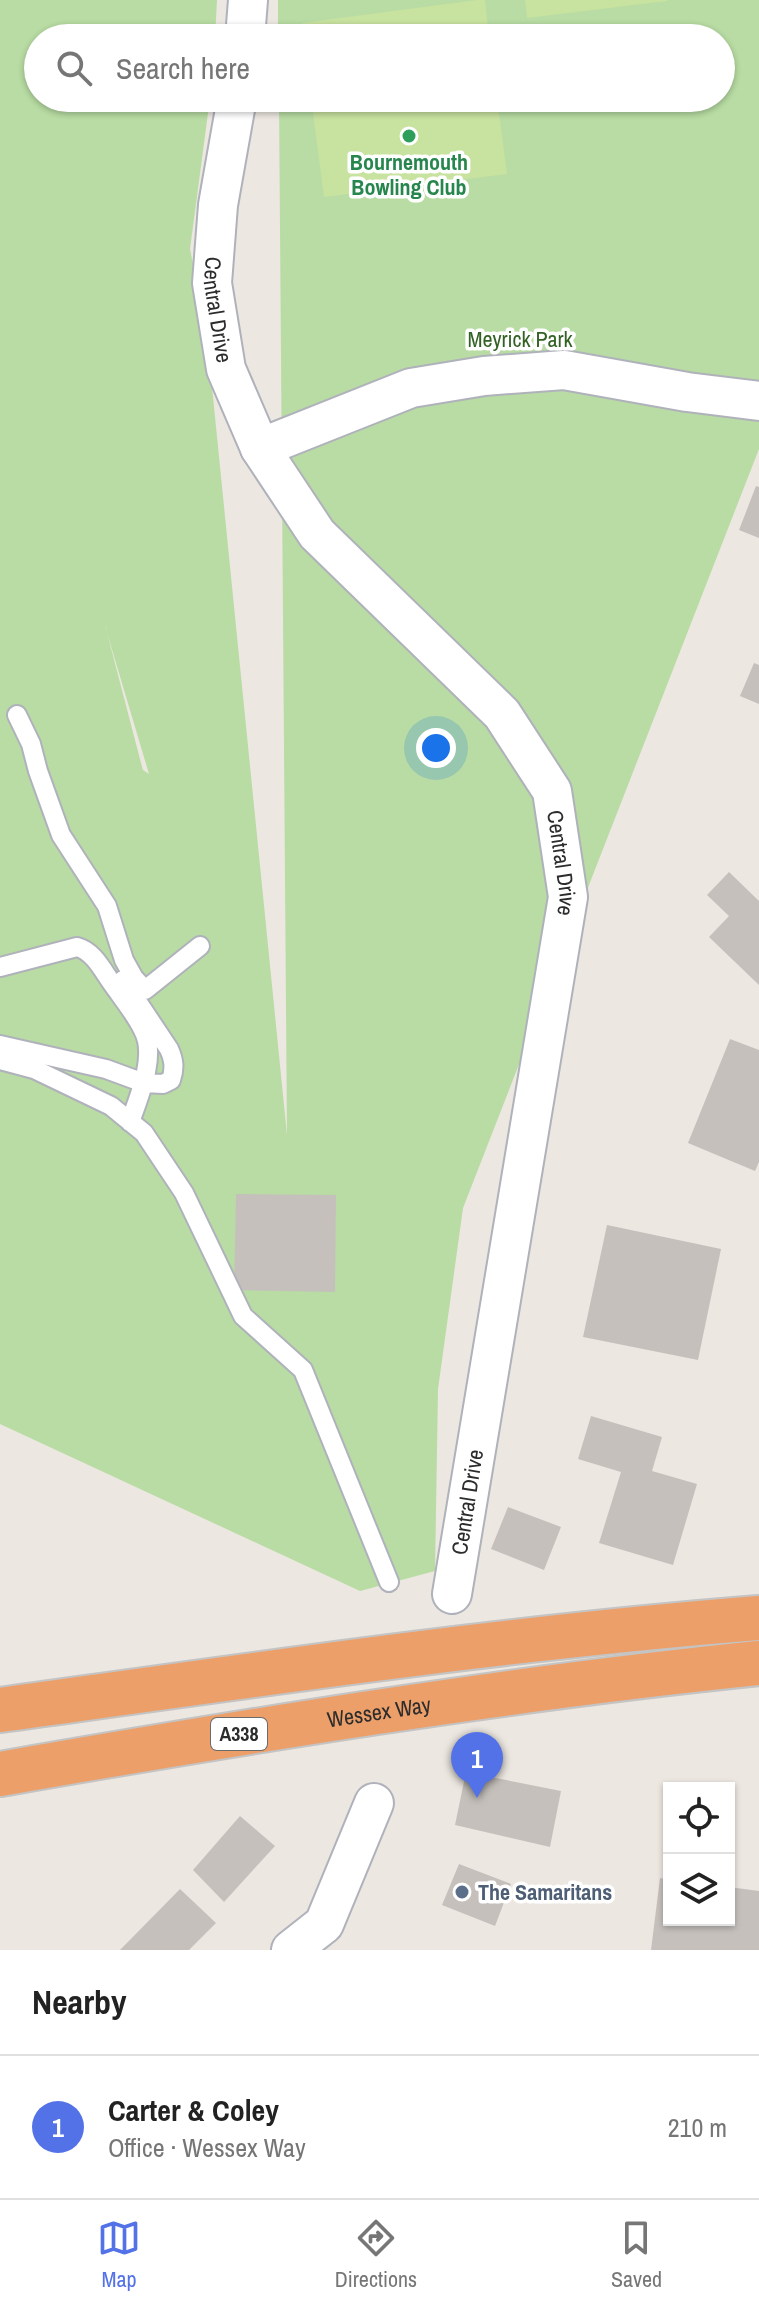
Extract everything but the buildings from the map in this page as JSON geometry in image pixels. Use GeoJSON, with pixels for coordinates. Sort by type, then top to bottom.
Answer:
{"type":"FeatureCollection","features":[{"type":"Feature","properties":{"kind":"highway"},"geometry":{"type":"LineString","coordinates":[[0,1710],[471,1645],[759,1618]]}},
{"type":"Feature","properties":{"kind":"highway","name":"Wessex Way"},"geometry":{"type":"LineString","coordinates":[[0,1774],[479,1698],[759,1663]]}},
{"type":"Feature","properties":{"kind":"street"},"geometry":{"type":"LineString","coordinates":[[246,24],[248,0]]}},
{"type":"Feature","properties":{"kind":"street","name":"Central Drive"},"geometry":{"type":"LineString","coordinates":[[235,112],[218,205],[212,283],[226,369],[260,448],[317,534],[502,714],[552,791],[568,897],[452,1594]]}},
{"type":"Feature","properties":{"kind":"street"},"geometry":{"type":"LineString","coordinates":[[260,448],[411,388],[484,376],[564,370],[687,392],[759,401]]}},
{"type":"Feature","properties":{"kind":"street"},"geometry":{"type":"LineString","coordinates":[[291,1950],[324,1924],[357,1822]]}},
{"type":"Feature","properties":{"kind":"lane"},"geometry":{"type":"LineString","coordinates":[[17,715],[31,744],[61,835],[107,906],[124,960],[134,978],[145,990],[200,946]]}},
{"type":"Feature","properties":{"kind":"lane"},"geometry":{"type":"LineString","coordinates":[[0,967],[77,947],[86,949],[97,962],[145,1032],[148,1051],[144,1083],[130,1122]]}},
{"type":"Feature","properties":{"kind":"lane"},"geometry":{"type":"LineString","coordinates":[[0,1045],[106,1069],[144,1083],[163,1084],[171,1080],[174,1060],[119,974],[124,960]]}},
{"type":"Feature","properties":{"kind":"lane"},"geometry":{"type":"LineString","coordinates":[[0,1060],[34,1069],[111,1106],[144,1133],[184,1193],[243,1316],[303,1370],[389,1582]]}},
{"type":"Feature","properties":{"kind":"green space","name":"Meyrick Park"},"geometry":{"type":"Polygon","coordinates":[[[0,0],[217,0],[216,24],[24,24],[24,112],[208,112],[190,249],[206,327],[287,1135],[279,112],[735,112],[735,24],[278,24],[278,0],[759,0],[759,449],[463,1208],[438,1389],[435,1571],[360,1591],[0,1424],[0,0]],[[107,633],[143,770],[149,774],[107,633]]]}},
{"type":"Feature","properties":{"kind":"green space"},"geometry":{"type":"Polygon","coordinates":[[[485,0],[488,24],[302,24],[485,0]]]}},
{"type":"Feature","properties":{"kind":"green space"},"geometry":{"type":"Polygon","coordinates":[[[525,0],[667,0],[667,1],[527,18],[525,0]]]}},
{"type":"Feature","properties":{"kind":"green space","name":"Bournemouth Bowling Club"},"geometry":{"type":"Polygon","coordinates":[[[313,112],[499,112],[507,174],[324,197],[313,112]]]}},
{"type":"Feature","properties":{"kind":"place","name":"Bournemouth Bowling Club"},"geometry":{"type":"Point","coordinates":[409,136]}},
{"type":"Feature","properties":{"kind":"place","name":"Carter & Coley"},"geometry":{"type":"Point","coordinates":[477,1798]}},
{"type":"Feature","properties":{"kind":"place","name":"The Samaritans"},"geometry":{"type":"Point","coordinates":[462,1892]}}]}
